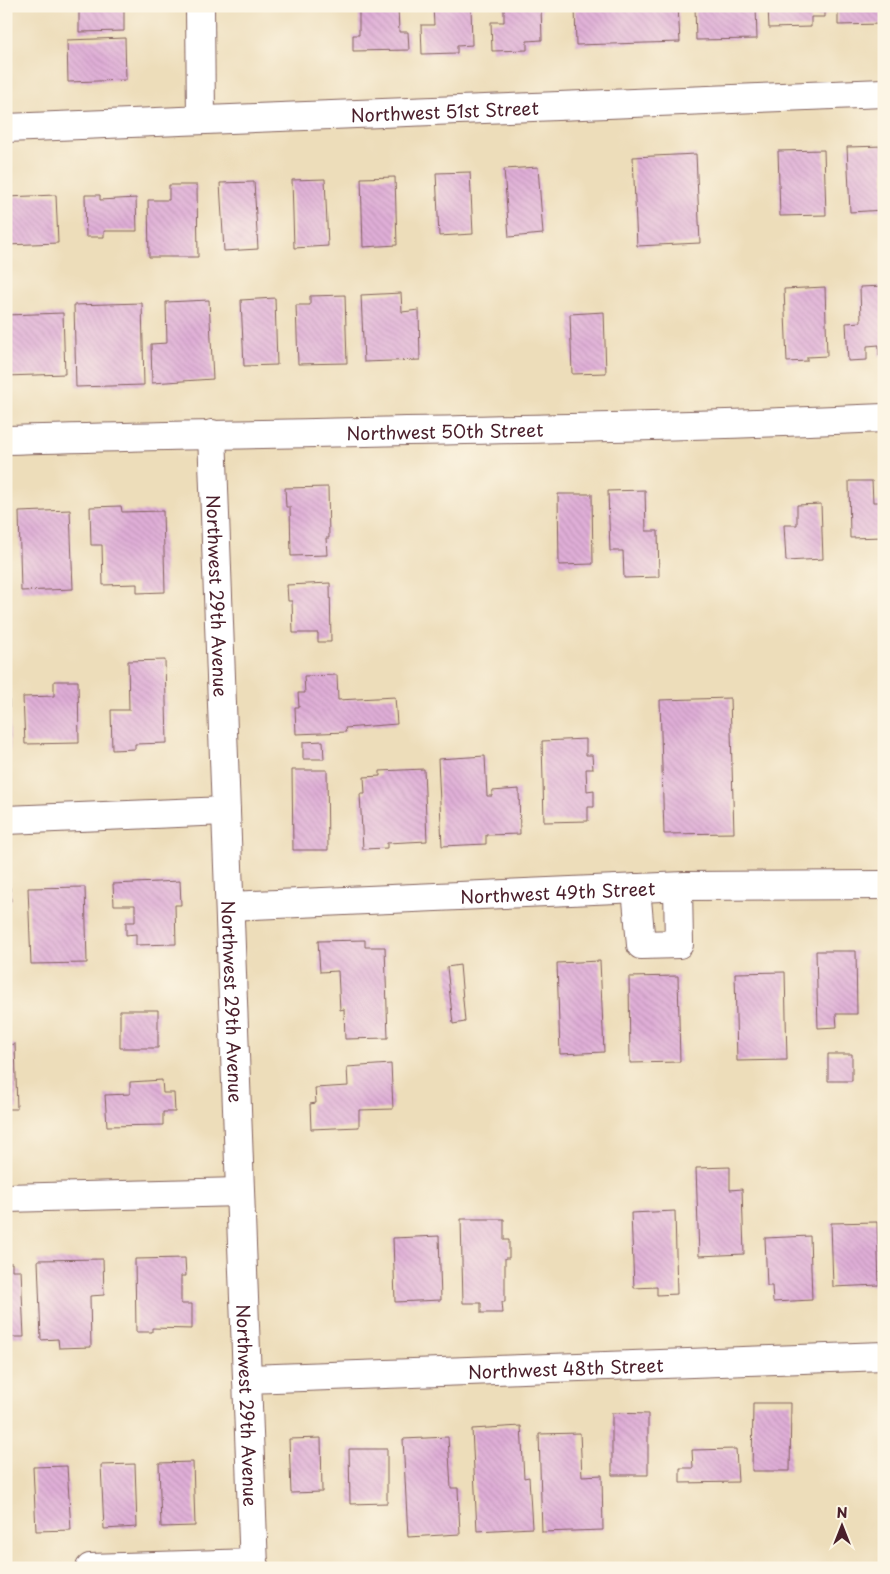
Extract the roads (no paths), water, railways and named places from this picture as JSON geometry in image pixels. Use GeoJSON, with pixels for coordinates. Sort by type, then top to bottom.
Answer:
{"type":"FeatureCollection","features":[{"type":"Feature","properties":{"kind":"street"},"geometry":{"type":"LineString","coordinates":[[200,6],[201,120]]}},
{"type":"Feature","properties":{"kind":"street","name":"Northwest 51st Street"},"geometry":{"type":"LineString","coordinates":[[6,128],[884,93]]}},
{"type":"Feature","properties":{"kind":"street","name":"Northwest 50th Street"},"geometry":{"type":"LineString","coordinates":[[6,440],[212,434],[731,425],[884,418]]}},
{"type":"Feature","properties":{"kind":"street","name":"Northwest 29th Avenue"},"geometry":{"type":"LineString","coordinates":[[212,434],[254,1565]]}},
{"type":"Feature","properties":{"kind":"street"},"geometry":{"type":"LineString","coordinates":[[6,820],[226,811]]}},
{"type":"Feature","properties":{"kind":"street","name":"Northwest 49th Street"},"geometry":{"type":"LineString","coordinates":[[230,906],[636,888],[884,885]]}},
{"type":"Feature","properties":{"kind":"street"},"geometry":{"type":"LineString","coordinates":[[636,888],[641,945],[679,944],[678,887]]}},
{"type":"Feature","properties":{"kind":"street"},"geometry":{"type":"LineString","coordinates":[[6,1198],[240,1192]]}},
{"type":"Feature","properties":{"kind":"street","name":"Northwest 48th Street"},"geometry":{"type":"LineString","coordinates":[[247,1379],[884,1356]]}},
{"type":"Feature","properties":{"kind":"street"},"geometry":{"type":"LineString","coordinates":[[90,1568],[254,1565]]}}]}
